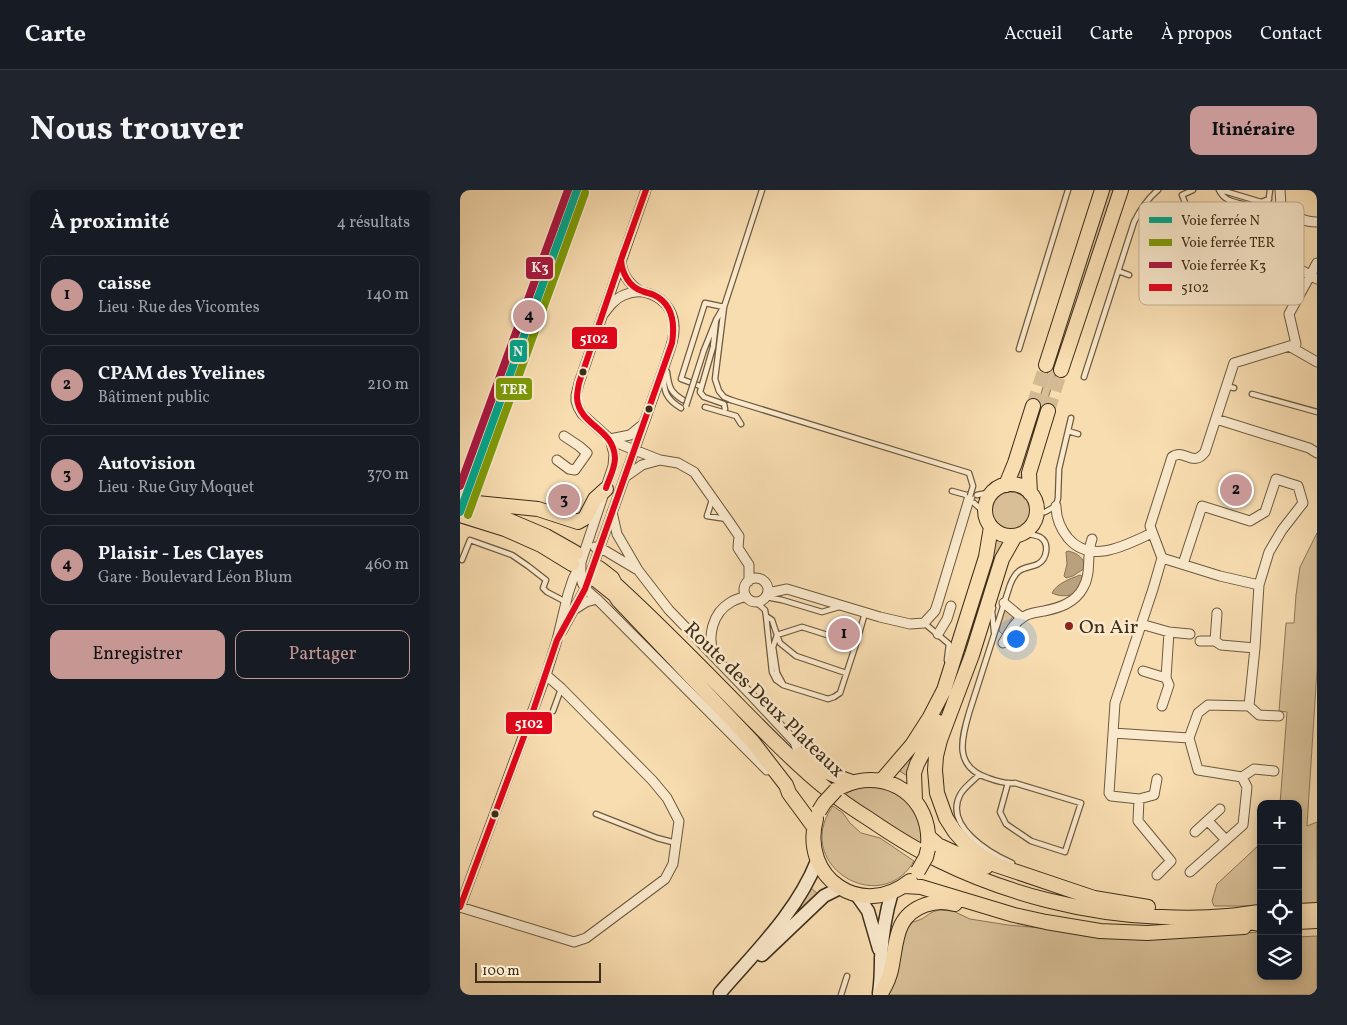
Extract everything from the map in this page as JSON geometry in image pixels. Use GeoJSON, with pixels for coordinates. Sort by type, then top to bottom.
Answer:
{"type":"FeatureCollection","features":[{"type":"Feature","properties":{"kind":"main road"},"geometry":{"type":"LineString","coordinates":[[1046,365],[1102,190]]}},
{"type":"Feature","properties":{"kind":"main road"},"geometry":{"type":"LineString","coordinates":[[1061,370],[1121,190]]}},
{"type":"Feature","properties":{"kind":"main road"},"geometry":{"type":"LineString","coordinates":[[1006,485],[1033,406]]}},
{"type":"Feature","properties":{"kind":"main road"},"geometry":{"type":"LineString","coordinates":[[1048,411],[1028,473],[1030,493],[1035,502],[1036,513],[1033,523],[1020,534],[1003,566],[940,740],[936,756],[935,782],[946,818],[955,832],[975,852],[996,865],[1097,899]]}},
{"type":"Feature","properties":{"kind":"main road"},"geometry":{"type":"LineString","coordinates":[[1020,534],[1004,535],[991,527],[986,519],[986,502],[992,492],[1006,485],[1020,486],[1030,493]]}},
{"type":"Feature","properties":{"kind":"main road"},"geometry":{"type":"LineString","coordinates":[[460,498],[477,503],[538,509],[578,522],[585,518],[595,499],[606,489]]}},
{"type":"Feature","properties":{"kind":"main road"},"geometry":{"type":"LineString","coordinates":[[460,505],[508,520],[539,533],[579,557]]}},
{"type":"Feature","properties":{"kind":"main road"},"geometry":{"type":"LineString","coordinates":[[460,515],[505,529],[541,545],[579,557]]}},
{"type":"Feature","properties":{"kind":"main road"},"geometry":{"type":"LineString","coordinates":[[882,780],[912,745],[944,690],[986,557],[991,527]]}},
{"type":"Feature","properties":{"kind":"main road","name":"Route des Deux Plateaux"},"geometry":{"type":"LineString","coordinates":[[597,573],[612,578],[615,584],[650,616],[785,752],[822,786],[879,826],[918,850],[982,879],[1028,895],[1077,906],[1118,913],[1161,917],[1228,916],[1257,918],[1249,922],[1159,923],[1075,912],[1027,902],[981,885],[916,856],[864,824],[818,790],[782,758],[646,621],[622,598],[615,594],[597,573]]}},
{"type":"Feature","properties":{"kind":"main road"},"geometry":{"type":"LineString","coordinates":[[612,578],[619,580],[655,613],[811,764],[826,773],[852,782]]}},
{"type":"Feature","properties":{"kind":"main road"},"geometry":{"type":"LineString","coordinates":[[615,594],[619,601],[752,741],[814,827]]}},
{"type":"Feature","properties":{"kind":"main road"},"geometry":{"type":"LineString","coordinates":[[915,800],[914,773],[917,764],[960,685]]}},
{"type":"Feature","properties":{"kind":"main road"},"geometry":{"type":"LineString","coordinates":[[879,995],[882,975],[881,957],[887,913],[898,889],[912,878],[926,857],[928,843],[925,818],[915,800],[900,787],[882,780],[872,779],[852,782],[836,790],[824,803],[819,811],[814,827],[813,844],[817,861],[829,879],[840,888],[856,894],[874,896],[898,889],[921,887],[1014,915],[1100,931],[1147,933],[1248,926],[1257,918]]}},
{"type":"Feature","properties":{"kind":"main road"},"geometry":{"type":"LineString","coordinates":[[928,843],[938,845],[1026,882],[1097,899],[1162,909],[1229,910],[1257,918]]}},
{"type":"Feature","properties":{"kind":"main road"},"geometry":{"type":"LineString","coordinates":[[719,994],[790,912],[808,883],[817,861]]}},
{"type":"Feature","properties":{"kind":"main road"},"geometry":{"type":"LineString","coordinates":[[719,994],[760,958],[824,896],[840,888]]}},
{"type":"Feature","properties":{"kind":"main road"},"geometry":{"type":"LineString","coordinates":[[856,894],[868,911],[881,957]]}},
{"type":"Feature","properties":{"kind":"main road"},"geometry":{"type":"LineString","coordinates":[[879,995],[886,986],[891,970],[895,941],[900,927],[907,916],[920,907],[933,902],[944,902],[1003,916],[1014,915]]}},
{"type":"Feature","properties":{"kind":"main road"},"geometry":{"type":"LineString","coordinates":[[1302,911],[1317,910]]}},
{"type":"Feature","properties":{"kind":"main road"},"geometry":{"type":"LineString","coordinates":[[1302,922],[1317,921]]}},
{"type":"Feature","properties":{"kind":"street"},"geometry":{"type":"LineString","coordinates":[[646,190],[579,383],[576,398],[578,407],[582,414],[610,439],[660,460],[678,463],[694,472],[738,536],[738,548],[749,565],[749,581],[745,587],[746,596],[756,602],[764,600],[767,595],[767,586],[763,581],[756,579],[749,581]]}},
{"type":"Feature","properties":{"kind":"street"},"geometry":{"type":"LineString","coordinates":[[1304,220],[1317,222]]}},
{"type":"Feature","properties":{"kind":"street"},"geometry":{"type":"LineString","coordinates":[[557,640],[585,589],[674,334],[673,317],[667,306],[659,298],[640,291],[632,285],[622,270],[621,260]]}},
{"type":"Feature","properties":{"kind":"street"},"geometry":{"type":"LineString","coordinates":[[1304,292],[1314,277],[1317,263]]}},
{"type":"Feature","properties":{"kind":"street"},"geometry":{"type":"LineString","coordinates":[[602,316],[618,298],[625,294],[640,291]]}},
{"type":"Feature","properties":{"kind":"street"},"geometry":{"type":"LineString","coordinates":[[1157,779],[1154,795],[1139,799],[1111,796],[1109,793],[1116,703],[1162,558],[1150,526],[1172,457],[1181,455],[1195,459],[1201,458],[1205,452],[1230,387],[1234,363],[1296,344],[1289,314],[1295,305]]}},
{"type":"Feature","properties":{"kind":"street"},"geometry":{"type":"LineString","coordinates":[[1289,346],[1317,362]]}},
{"type":"Feature","properties":{"kind":"street"},"geometry":{"type":"LineString","coordinates":[[1217,417],[1309,448],[1317,453]]}},
{"type":"Feature","properties":{"kind":"street"},"geometry":{"type":"LineString","coordinates":[[610,439],[630,435],[644,424]]}},
{"type":"Feature","properties":{"kind":"street"},"geometry":{"type":"LineString","coordinates":[[556,460],[569,469],[575,470],[587,453],[564,436]]}},
{"type":"Feature","properties":{"kind":"street"},"geometry":{"type":"LineString","coordinates":[[546,675],[562,688],[652,780],[667,798],[679,821],[673,864],[665,879],[586,938],[574,942],[460,907],[546,675],[579,557],[606,489],[614,460],[610,439]]}},
{"type":"Feature","properties":{"kind":"street"},"geometry":{"type":"LineString","coordinates":[[625,477],[642,465],[660,460]]}},
{"type":"Feature","properties":{"kind":"street"},"geometry":{"type":"LineString","coordinates":[[1183,564],[1202,506],[1250,521],[1265,512],[1276,480],[1298,486],[1302,504],[1282,530],[1269,552],[1259,585],[1249,706]]}},
{"type":"Feature","properties":{"kind":"street"},"geometry":{"type":"LineString","coordinates":[[767,595],[787,588],[845,606],[880,620],[910,624],[924,623],[935,611],[973,498]]}},
{"type":"Feature","properties":{"kind":"street"},"geometry":{"type":"LineString","coordinates":[[1056,506],[1056,515],[1061,528],[1070,541],[1089,552],[1106,551],[1127,545],[1152,533]]}},
{"type":"Feature","properties":{"kind":"street"},"geometry":{"type":"LineString","coordinates":[[612,511],[617,534],[638,570],[669,610],[795,742],[798,752]]}},
{"type":"Feature","properties":{"kind":"street"},"geometry":{"type":"LineString","coordinates":[[1003,643],[1011,628],[1022,618],[1060,607],[1079,594],[1088,578],[1089,552],[1092,539]]}},
{"type":"Feature","properties":{"kind":"street"},"geometry":{"type":"LineString","coordinates":[[579,557],[595,547],[600,547],[638,570]]}},
{"type":"Feature","properties":{"kind":"street"},"geometry":{"type":"LineString","coordinates":[[579,557],[580,578],[585,589],[772,774],[789,794]]}},
{"type":"Feature","properties":{"kind":"street"},"geometry":{"type":"LineString","coordinates":[[1162,558],[1220,576],[1259,585]]}},
{"type":"Feature","properties":{"kind":"street"},"geometry":{"type":"LineString","coordinates":[[714,656],[711,639],[715,620],[722,609],[730,602],[746,596]]}},
{"type":"Feature","properties":{"kind":"street"},"geometry":{"type":"LineString","coordinates":[[575,609],[586,602],[596,599]]}},
{"type":"Feature","properties":{"kind":"street"},"geometry":{"type":"LineString","coordinates":[[1004,602],[1022,618]]}},
{"type":"Feature","properties":{"kind":"street"},"geometry":{"type":"LineString","coordinates":[[938,634],[952,606]]}},
{"type":"Feature","properties":{"kind":"street"},"geometry":{"type":"LineString","coordinates":[[1215,641],[1217,613]]}},
{"type":"Feature","properties":{"kind":"street"},"geometry":{"type":"LineString","coordinates":[[1141,624],[1170,632],[1190,634]]}},
{"type":"Feature","properties":{"kind":"street"},"geometry":{"type":"LineString","coordinates":[[1162,706],[1169,685],[1166,678],[1170,632]]}},
{"type":"Feature","properties":{"kind":"street"},"geometry":{"type":"LineString","coordinates":[[1200,641],[1215,641],[1221,645],[1255,648]]}},
{"type":"Feature","properties":{"kind":"street"},"geometry":{"type":"LineString","coordinates":[[1143,671],[1166,678]]}},
{"type":"Feature","properties":{"kind":"street"},"geometry":{"type":"LineString","coordinates":[[1274,771],[1254,769],[1242,777],[1198,770],[1189,738],[1198,713],[1208,705],[1249,706],[1259,715],[1279,716]]}},
{"type":"Feature","properties":{"kind":"street"},"geometry":{"type":"LineString","coordinates":[[1113,733],[1189,738]]}},
{"type":"Feature","properties":{"kind":"street"},"geometry":{"type":"LineString","coordinates":[[1190,872],[1243,825],[1247,787],[1242,777]]}},
{"type":"Feature","properties":{"kind":"street"},"geometry":{"type":"LineString","coordinates":[[1139,799],[1138,821],[1171,861],[1157,875]]}},
{"type":"Feature","properties":{"kind":"street"},"geometry":{"type":"LineString","coordinates":[[1195,832],[1220,809]]}},
{"type":"Feature","properties":{"kind":"street"},"geometry":{"type":"LineString","coordinates":[[1208,821],[1226,840]]}},
{"type":"Feature","properties":{"kind":"lane"},"geometry":{"type":"LineString","coordinates":[[762,190],[724,307],[715,379],[719,392],[731,400],[969,473],[973,486],[973,498]]}},
{"type":"Feature","properties":{"kind":"lane"},"geometry":{"type":"LineString","coordinates":[[1019,349],[1068,190]]}},
{"type":"Feature","properties":{"kind":"lane"},"geometry":{"type":"LineString","coordinates":[[1147,202],[1158,190]]}},
{"type":"Feature","properties":{"kind":"lane"},"geometry":{"type":"LineString","coordinates":[[1181,192],[1193,190]]}},
{"type":"Feature","properties":{"kind":"lane"},"geometry":{"type":"LineString","coordinates":[[1220,190],[1261,202],[1268,199]]}},
{"type":"Feature","properties":{"kind":"lane"},"geometry":{"type":"LineString","coordinates":[[1220,190],[1225,199],[1234,202]]}},
{"type":"Feature","properties":{"kind":"lane"},"geometry":{"type":"LineString","coordinates":[[1268,202],[1270,190]]}},
{"type":"Feature","properties":{"kind":"lane"},"geometry":{"type":"LineString","coordinates":[[1084,377],[1134,222],[1139,212]]}},
{"type":"Feature","properties":{"kind":"lane"},"geometry":{"type":"LineString","coordinates":[[1118,271],[1129,275]]}},
{"type":"Feature","properties":{"kind":"lane"},"geometry":{"type":"LineString","coordinates":[[700,386],[681,379],[705,303],[724,307]]}},
{"type":"Feature","properties":{"kind":"lane"},"geometry":{"type":"LineString","coordinates":[[686,406],[704,350],[716,320],[724,307]]}},
{"type":"Feature","properties":{"kind":"lane"},"geometry":{"type":"LineString","coordinates":[[716,320],[712,347],[700,386],[700,392],[704,398],[724,404],[726,409]]}},
{"type":"Feature","properties":{"kind":"lane"},"geometry":{"type":"LineString","coordinates":[[665,364],[668,386],[675,395],[683,400]]}},
{"type":"Feature","properties":{"kind":"lane"},"geometry":{"type":"LineString","coordinates":[[665,364],[663,387],[670,402],[681,408]]}},
{"type":"Feature","properties":{"kind":"lane"},"geometry":{"type":"LineString","coordinates":[[1252,394],[1317,412]]}},
{"type":"Feature","properties":{"kind":"lane"},"geometry":{"type":"LineString","coordinates":[[705,407],[736,416],[741,424]]}},
{"type":"Feature","properties":{"kind":"lane"},"geometry":{"type":"LineString","coordinates":[[1036,513],[1045,512],[1056,506],[1059,468],[1071,418]]}},
{"type":"Feature","properties":{"kind":"lane"},"geometry":{"type":"LineString","coordinates":[[1068,431],[1078,434]]}},
{"type":"Feature","properties":{"kind":"lane"},"geometry":{"type":"LineString","coordinates":[[952,491],[973,498],[985,513]]}},
{"type":"Feature","properties":{"kind":"lane"},"geometry":{"type":"LineString","coordinates":[[973,498],[992,492]]}},
{"type":"Feature","properties":{"kind":"lane"},"geometry":{"type":"LineString","coordinates":[[713,498],[707,516],[728,520]]}},
{"type":"Feature","properties":{"kind":"lane"},"geometry":{"type":"LineString","coordinates":[[1008,783],[1000,812],[1006,824],[1031,841],[1065,852],[1082,803],[1015,783],[1008,783],[979,775],[971,770],[965,760],[964,732],[1013,578],[1019,571],[1043,560],[1046,552],[1046,544],[1039,537],[1020,534]]}},
{"type":"Feature","properties":{"kind":"lane"},"geometry":{"type":"LineString","coordinates":[[462,560],[470,540],[512,555],[546,580],[543,588],[547,592],[566,602]]}},
{"type":"Feature","properties":{"kind":"lane"},"geometry":{"type":"LineString","coordinates":[[756,602],[765,610],[772,672],[776,680],[783,685],[828,699],[840,693],[865,613]]}},
{"type":"Feature","properties":{"kind":"lane"},"geometry":{"type":"LineString","coordinates":[[994,604],[992,611],[994,634]]}},
{"type":"Feature","properties":{"kind":"lane"},"geometry":{"type":"LineString","coordinates":[[766,616],[772,620],[780,643],[796,656],[846,673]]}},
{"type":"Feature","properties":{"kind":"lane"},"geometry":{"type":"LineString","coordinates":[[924,623],[949,644],[944,690]]}},
{"type":"Feature","properties":{"kind":"lane"},"geometry":{"type":"LineString","coordinates":[[783,685],[776,673],[773,647],[778,636],[802,627],[856,644]]}},
{"type":"Feature","properties":{"kind":"lane"},"geometry":{"type":"LineString","coordinates":[[553,711],[562,688]]}},
{"type":"Feature","properties":{"kind":"lane"},"geometry":{"type":"LineString","coordinates":[[979,775],[961,794],[957,808],[960,822],[974,840],[986,850],[1023,869],[1032,876]]}},
{"type":"Feature","properties":{"kind":"lane"},"geometry":{"type":"LineString","coordinates":[[596,814],[657,838],[676,843]]}},
{"type":"Feature","properties":{"kind":"lane"},"geometry":{"type":"LineString","coordinates":[[841,995],[847,976]]}},
{"type":"Feature","properties":{"kind":"shaded area"},"geometry":{"type":"Polygon","coordinates":[[[1106,190],[1115,190],[1022,481],[1014,478],[1106,190]]]}},
{"type":"Feature","properties":{"kind":"shaded area"},"geometry":{"type":"Polygon","coordinates":[[[1011,492],[1024,498],[1030,511],[1024,524],[1011,530],[998,524],[992,511],[998,498],[1011,492]]]}},
{"type":"Feature","properties":{"kind":"shaded area"},"geometry":{"type":"Polygon","coordinates":[[[1317,533],[1317,670],[1307,826],[1317,822],[1317,904],[1302,904],[1302,800],[1280,800],[1287,712],[1279,711],[1286,623],[1294,623],[1300,567],[1317,533]]]}},
{"type":"Feature","properties":{"kind":"shaded area"},"geometry":{"type":"Polygon","coordinates":[[[996,539],[1005,543],[957,681],[909,777],[898,770],[923,735],[996,539]]]}},
{"type":"Feature","properties":{"kind":"shaded area"},"geometry":{"type":"Polygon","coordinates":[[[1068,551],[1080,556],[1084,561],[1085,568],[1066,578],[1064,576],[1067,564],[1066,552],[1068,551]]]}},
{"type":"Feature","properties":{"kind":"shaded area"},"geometry":{"type":"Polygon","coordinates":[[[1080,575],[1083,580],[1076,594],[1064,596],[1052,593],[1060,584],[1080,575]]]}},
{"type":"Feature","properties":{"kind":"shaded area"},"geometry":{"type":"Polygon","coordinates":[[[1007,609],[1013,616],[1003,635],[999,629],[1004,612],[1007,609]]]}},
{"type":"Feature","properties":{"kind":"shaded area"},"geometry":{"type":"Polygon","coordinates":[[[860,787],[887,789],[902,796],[912,808],[919,822],[922,838],[921,846],[844,796],[860,787]]]}},
{"type":"Feature","properties":{"kind":"shaded area"},"geometry":{"type":"Polygon","coordinates":[[[833,806],[843,813],[861,833],[880,838],[914,861],[899,878],[881,885],[862,884],[845,877],[831,864],[823,847],[823,827],[833,806]]]}},
{"type":"Feature","properties":{"kind":"shaded area"},"geometry":{"type":"Polygon","coordinates":[[[1257,847],[1257,906],[1214,906],[1212,901],[1217,884],[1257,847]]]}},
{"type":"Feature","properties":{"kind":"shaded area"},"geometry":{"type":"Polygon","coordinates":[[[810,887],[819,895],[757,955],[810,887]]]}},
{"type":"Feature","properties":{"kind":"shaded area"},"geometry":{"type":"Polygon","coordinates":[[[940,910],[953,911],[970,919],[1008,925],[1148,938],[1257,932],[1257,980],[1302,980],[1302,937],[1317,936],[1317,995],[887,995],[887,934],[898,927],[919,920],[940,910]]]}},
{"type":"Feature","properties":{"kind":"tunnel"},"geometry":{"type":"LineString","coordinates":[[1033,406],[1046,365]]}},
{"type":"Feature","properties":{"kind":"tunnel"},"geometry":{"type":"LineString","coordinates":[[1048,411],[1061,370]]}},
{"type":"Feature","properties":{"kind":"rail line","name":"K3"},"geometry":{"type":"LineString","coordinates":[[460,486],[568,190]]}},
{"type":"Feature","properties":{"kind":"rail line","name":"N"},"geometry":{"type":"LineString","coordinates":[[460,512],[577,190]]}},
{"type":"Feature","properties":{"kind":"rail line","name":"TER"},"geometry":{"type":"LineString","coordinates":[[468,515],[585,193]]}},
{"type":"Feature","properties":{"kind":"transit line","name":"5102"},"geometry":{"type":"LineString","coordinates":[[460,907],[529,723],[557,640],[585,589],[672,343],[673,322],[669,309],[660,299],[637,289],[630,283],[621,260],[646,190]]}},
{"type":"Feature","properties":{"kind":"transit line","name":"5102"},"geometry":{"type":"LineString","coordinates":[[606,488],[615,462],[613,448],[603,433],[584,415],[579,407],[577,395],[579,383],[624,251]]}},
{"type":"Feature","properties":{"kind":"place","name":"Plaisir - Les Clayes"},"geometry":{"type":"Point","coordinates":[529,316]}},
{"type":"Feature","properties":{"kind":"place","name":"CPAM des Yvelines"},"geometry":{"type":"Point","coordinates":[1236,490]}},
{"type":"Feature","properties":{"kind":"place","name":"Autovision"},"geometry":{"type":"Point","coordinates":[564,500]}},
{"type":"Feature","properties":{"kind":"place","name":"On Air"},"geometry":{"type":"Point","coordinates":[1069,626]}},
{"type":"Feature","properties":{"kind":"place","name":"caisse"},"geometry":{"type":"Point","coordinates":[844,634]}}]}
